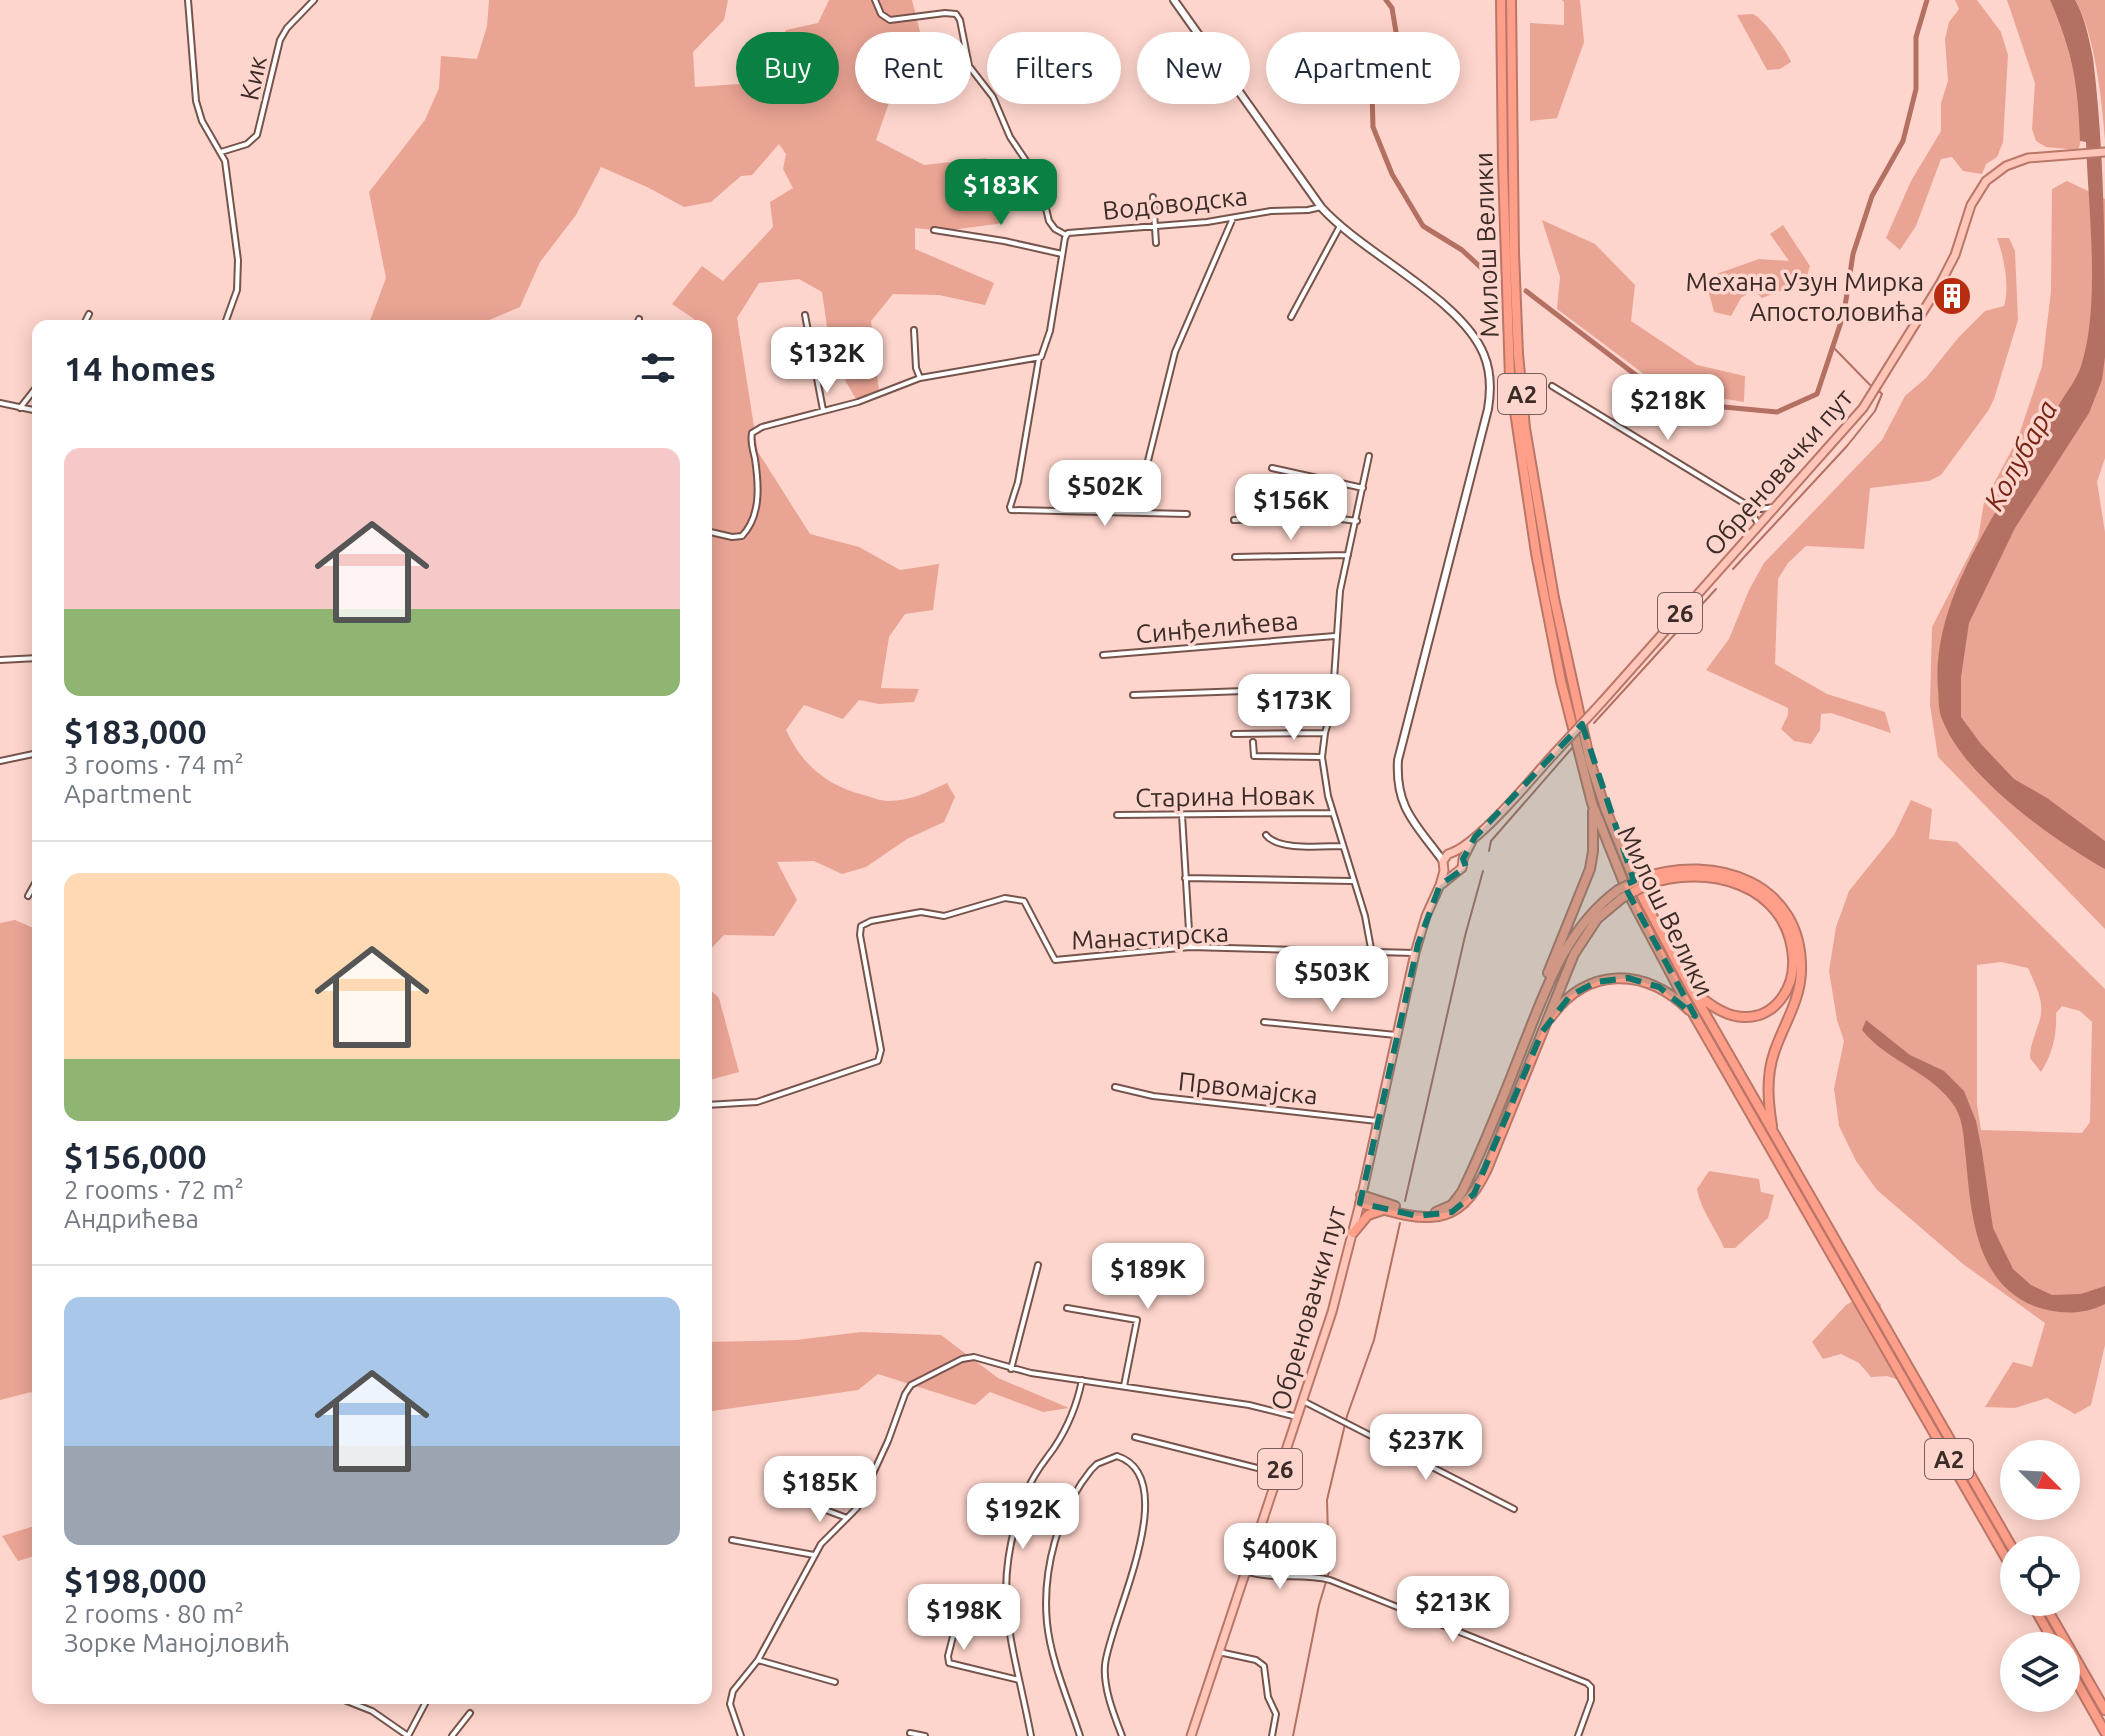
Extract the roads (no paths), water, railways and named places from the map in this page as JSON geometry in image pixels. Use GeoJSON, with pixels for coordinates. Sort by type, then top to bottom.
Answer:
{"type":"FeatureCollection","features":[{"type":"Feature","properties":{"kind":"highway","name":"Милош Велики"},"geometry":{"type":"LineString","coordinates":[[1501,0],[1503,167],[1512,401],[1533,541],[1592,803],[1628,893],[1695,1016],[2000,1548]]}},
{"type":"Feature","properties":{"kind":"highway","name":"Милош Велики"},"geometry":{"type":"LineString","coordinates":[[1511,0],[1518,354],[1538,511],[1590,762],[1636,885],[1691,989],[2005,1536]]}},
{"type":"Feature","properties":{"kind":"highway"},"geometry":{"type":"LineString","coordinates":[[1539,1005],[1541,991],[1590,869],[1594,837],[1592,803]]}},
{"type":"Feature","properties":{"kind":"highway"},"geometry":{"type":"LineString","coordinates":[[1361,1199],[1427,1212],[1446,1208],[1458,1200],[1539,1005],[1581,925],[1597,906],[1644,881],[1682,868],[1727,871],[1758,885],[1774,899],[1788,918],[1799,948],[1801,972],[1796,998],[1769,1074],[1773,1130]]}},
{"type":"Feature","properties":{"kind":"highway"},"geometry":{"type":"LineString","coordinates":[[1644,881],[1685,876],[1730,881],[1742,885],[1764,901],[1781,920],[1793,956],[1791,979],[1783,997],[1767,1011],[1744,1017],[1734,1016],[1715,1007],[1691,989]]}},
{"type":"Feature","properties":{"kind":"highway"},"geometry":{"type":"LineString","coordinates":[[1361,1199],[1383,1209],[1434,1217],[1452,1212],[1469,1199],[1487,1169],[1580,942],[1620,894]]}},
{"type":"Feature","properties":{"kind":"highway"},"geometry":{"type":"LineString","coordinates":[[1542,1032],[1570,996],[1589,984],[1616,978],[1640,980],[1659,987],[1695,1016]]}},
{"type":"Feature","properties":{"kind":"highway"},"geometry":{"type":"LineString","coordinates":[[1353,1233],[1368,1215],[1383,1209]]}},
{"type":"Feature","properties":{"kind":"highway"},"geometry":{"type":"LineString","coordinates":[[2051,1616],[2105,1710]]}},
{"type":"Feature","properties":{"kind":"highway"},"geometry":{"type":"LineString","coordinates":[[2080,1688],[2105,1732]]}},
{"type":"Feature","properties":{"kind":"main road"},"geometry":{"type":"LineString","coordinates":[[1174,0],[1321,207],[1340,226],[1461,321],[1479,345],[1487,364],[1490,388],[1481,440],[1398,760],[1398,783],[1403,803],[1448,872],[1456,873]]}},
{"type":"Feature","properties":{"kind":"main road","name":"Обреновачки пут"},"geometry":{"type":"LineString","coordinates":[[1453,853],[1475,837],[1553,755],[1841,435],[1875,390],[1949,268],[1971,205],[1982,185],[2012,163],[2042,156],[2105,152]]}},
{"type":"Feature","properties":{"kind":"main road","name":"Обреновачки пут"},"geometry":{"type":"LineString","coordinates":[[1463,859],[1475,837]]}},
{"type":"Feature","properties":{"kind":"main road"},"geometry":{"type":"LineString","coordinates":[[1426,840],[1463,859]]}},
{"type":"Feature","properties":{"kind":"main road","name":"26"},"geometry":{"type":"LineString","coordinates":[[1444,864],[1453,853]]}},
{"type":"Feature","properties":{"kind":"main road","name":"26"},"geometry":{"type":"LineString","coordinates":[[1456,873],[1462,868],[1463,859]]}},
{"type":"Feature","properties":{"kind":"main road","name":"Обреновачки пут"},"geometry":{"type":"LineString","coordinates":[[1191,1736],[1332,1312],[1361,1199],[1415,953],[1426,916],[1440,885],[1444,864]]}},
{"type":"Feature","properties":{"kind":"main road","name":"Обреновачки пут"},"geometry":{"type":"LineString","coordinates":[[1440,885],[1456,873]]}},
{"type":"Feature","properties":{"kind":"street"},"geometry":{"type":"LineString","coordinates":[[188,0],[197,109],[225,161],[239,277],[226,320]]}},
{"type":"Feature","properties":{"kind":"street","name":"Кик"},"geometry":{"type":"LineString","coordinates":[[221,152],[247,144],[257,135],[280,40],[287,28],[314,0]]}},
{"type":"Feature","properties":{"kind":"street"},"geometry":{"type":"LineString","coordinates":[[875,0],[881,14],[890,20],[956,14],[960,20],[969,66],[991,93],[1010,137],[1039,180],[1049,221],[1066,235],[1050,331],[1039,358],[1011,510],[1187,514]]}},
{"type":"Feature","properties":{"kind":"street"},"geometry":{"type":"LineString","coordinates":[[1153,197],[1156,243]]}},
{"type":"Feature","properties":{"kind":"street","name":"Водоводска"},"geometry":{"type":"LineString","coordinates":[[1066,235],[1321,207]]}},
{"type":"Feature","properties":{"kind":"street"},"geometry":{"type":"LineString","coordinates":[[1140,493],[1175,352],[1233,218]]}},
{"type":"Feature","properties":{"kind":"street"},"geometry":{"type":"LineString","coordinates":[[1291,317],[1340,226]]}},
{"type":"Feature","properties":{"kind":"street"},"geometry":{"type":"LineString","coordinates":[[934,230],[1062,254]]}},
{"type":"Feature","properties":{"kind":"street"},"geometry":{"type":"LineString","coordinates":[[86,320],[89,314]]}},
{"type":"Feature","properties":{"kind":"street"},"geometry":{"type":"LineString","coordinates":[[805,315],[823,410]]}},
{"type":"Feature","properties":{"kind":"street"},"geometry":{"type":"LineString","coordinates":[[914,330],[920,378]]}},
{"type":"Feature","properties":{"kind":"street"},"geometry":{"type":"LineString","coordinates":[[712,532],[742,536],[754,519],[757,503],[755,457],[750,444],[752,433],[762,427],[858,402],[920,378],[1039,358]]}},
{"type":"Feature","properties":{"kind":"street"},"geometry":{"type":"LineString","coordinates":[[1552,386],[1747,505],[1761,509],[1776,506]]}},
{"type":"Feature","properties":{"kind":"street"},"geometry":{"type":"LineString","coordinates":[[20,408],[32,393]]}},
{"type":"Feature","properties":{"kind":"street"},"geometry":{"type":"LineString","coordinates":[[0,403],[32,410]]}},
{"type":"Feature","properties":{"kind":"street"},"geometry":{"type":"LineString","coordinates":[[1369,456],[1340,591],[1332,709],[1322,757],[1333,813],[1365,916],[1372,954]]}},
{"type":"Feature","properties":{"kind":"street"},"geometry":{"type":"LineString","coordinates":[[1272,468],[1363,488]]}},
{"type":"Feature","properties":{"kind":"street"},"geometry":{"type":"LineString","coordinates":[[1747,505],[1759,525]]}},
{"type":"Feature","properties":{"kind":"street"},"geometry":{"type":"LineString","coordinates":[[1234,520],[1325,517],[1357,521]]}},
{"type":"Feature","properties":{"kind":"street"},"geometry":{"type":"LineString","coordinates":[[1235,557],[1348,555]]}},
{"type":"Feature","properties":{"kind":"street","name":"Синђелићева"},"geometry":{"type":"LineString","coordinates":[[1103,655],[1335,636]]}},
{"type":"Feature","properties":{"kind":"street"},"geometry":{"type":"LineString","coordinates":[[0,660],[32,658]]}},
{"type":"Feature","properties":{"kind":"street"},"geometry":{"type":"LineString","coordinates":[[1133,695],[1332,688]]}},
{"type":"Feature","properties":{"kind":"street"},"geometry":{"type":"LineString","coordinates":[[1234,734],[1325,733]]}},
{"type":"Feature","properties":{"kind":"street"},"geometry":{"type":"LineString","coordinates":[[1253,742],[1254,756],[1322,757]]}},
{"type":"Feature","properties":{"kind":"street"},"geometry":{"type":"LineString","coordinates":[[0,761],[32,754]]}},
{"type":"Feature","properties":{"kind":"street","name":"Старина Новак"},"geometry":{"type":"LineString","coordinates":[[1117,815],[1333,813]]}},
{"type":"Feature","properties":{"kind":"street"},"geometry":{"type":"LineString","coordinates":[[1182,815],[1190,947]]}},
{"type":"Feature","properties":{"kind":"street"},"geometry":{"type":"LineString","coordinates":[[1266,835],[1270,840],[1285,845],[1342,846]]}},
{"type":"Feature","properties":{"kind":"street"},"geometry":{"type":"LineString","coordinates":[[1185,878],[1352,881]]}},
{"type":"Feature","properties":{"kind":"street"},"geometry":{"type":"LineString","coordinates":[[28,896],[32,889]]}},
{"type":"Feature","properties":{"kind":"street","name":"Манастирска"},"geometry":{"type":"LineString","coordinates":[[712,1105],[757,1102],[878,1061],[881,1050],[860,935],[861,926],[871,921],[921,912],[944,916],[1005,898],[1024,901],[1055,960],[1190,947],[1415,953]]}},
{"type":"Feature","properties":{"kind":"street"},"geometry":{"type":"LineString","coordinates":[[1264,1022],[1396,1035]]}},
{"type":"Feature","properties":{"kind":"street","name":"Првомајска"},"geometry":{"type":"LineString","coordinates":[[1115,1087],[1153,1096],[1377,1121]]}},
{"type":"Feature","properties":{"kind":"street"},"geometry":{"type":"LineString","coordinates":[[1011,1369],[1038,1265]]}},
{"type":"Feature","properties":{"kind":"street"},"geometry":{"type":"LineString","coordinates":[[1067,1308],[1137,1320],[1124,1386]]}},
{"type":"Feature","properties":{"kind":"street"},"geometry":{"type":"LineString","coordinates":[[741,1736],[734,1719],[731,1695],[758,1660],[814,1555],[857,1508],[911,1385],[962,1359],[974,1357],[1011,1369],[1249,1405],[1297,1417]]}},
{"type":"Feature","properties":{"kind":"street"},"geometry":{"type":"LineString","coordinates":[[1031,1736],[1007,1628],[1004,1590],[1009,1546],[1028,1489],[1038,1467],[1054,1449],[1069,1422],[1082,1380]]}},
{"type":"Feature","properties":{"kind":"street"},"geometry":{"type":"LineString","coordinates":[[1303,1401],[1514,1509]]}},
{"type":"Feature","properties":{"kind":"street"},"geometry":{"type":"LineString","coordinates":[[1135,1437],[1279,1474]]}},
{"type":"Feature","properties":{"kind":"street"},"geometry":{"type":"LineString","coordinates":[[1080,1736],[1052,1652],[1047,1623],[1048,1579],[1052,1551],[1083,1480],[1097,1464],[1117,1456],[1128,1461],[1138,1472],[1145,1503],[1137,1560],[1107,1651],[1104,1671],[1121,1735]]}},
{"type":"Feature","properties":{"kind":"street"},"geometry":{"type":"LineString","coordinates":[[832,1471],[821,1505],[823,1509],[847,1518]]}},
{"type":"Feature","properties":{"kind":"street"},"geometry":{"type":"LineString","coordinates":[[732,1540],[814,1555]]}},
{"type":"Feature","properties":{"kind":"street"},"geometry":{"type":"LineString","coordinates":[[1246,1571],[1269,1577],[1330,1580],[1587,1683],[1591,1687],[1591,1700],[1578,1736]]}},
{"type":"Feature","properties":{"kind":"street"},"geometry":{"type":"LineString","coordinates":[[965,1590],[948,1656],[949,1663],[1019,1680]]}},
{"type":"Feature","properties":{"kind":"street"},"geometry":{"type":"LineString","coordinates":[[1219,1652],[1262,1663],[1276,1719],[1272,1736]]}},
{"type":"Feature","properties":{"kind":"street"},"geometry":{"type":"LineString","coordinates":[[758,1660],[835,1682]]}},
{"type":"Feature","properties":{"kind":"street"},"geometry":{"type":"LineString","coordinates":[[354,1704],[372,1711],[408,1736],[425,1704]]}},
{"type":"Feature","properties":{"kind":"street"},"geometry":{"type":"LineString","coordinates":[[452,1736],[470,1713]]}},
{"type":"Feature","properties":{"kind":"street"},"geometry":{"type":"LineString","coordinates":[[910,1733],[925,1736]]}},
{"type":"Feature","properties":{"kind":"waterway"},"geometry":{"type":"LineString","coordinates":[[1386,0],[1392,8],[1396,32],[1372,92],[1373,127],[1392,174],[1423,226],[1462,250],[1490,276]]}},
{"type":"Feature","properties":{"kind":"waterway"},"geometry":{"type":"LineString","coordinates":[[1526,291],[1658,392],[1702,405],[1777,412],[1817,394],[1844,313],[1853,254],[1872,196],[1903,141],[1916,89],[1916,37],[1927,0]]}},
{"type":"Feature","properties":{"kind":"waterway"},"geometry":{"type":"LineString","coordinates":[[1833,347],[1873,388]]}},
{"type":"Feature","properties":{"kind":"waterway"},"geometry":{"type":"LineString","coordinates":[[1733,569],[1847,446],[1875,411],[1882,394],[1879,391]]}},
{"type":"Feature","properties":{"kind":"waterway"},"geometry":{"type":"LineString","coordinates":[[1594,723],[1716,589]]}},
{"type":"Feature","properties":{"kind":"waterway"},"geometry":{"type":"LineString","coordinates":[[1489,851],[1491,841],[1573,747]]}},
{"type":"Feature","properties":{"kind":"waterway"},"geometry":{"type":"LineString","coordinates":[[1405,1201],[1465,936],[1483,871]]}},
{"type":"Feature","properties":{"kind":"waterway"},"geometry":{"type":"LineString","coordinates":[[1293,1736],[1319,1605],[1329,1572],[1327,1500],[1347,1416],[1374,1340],[1400,1223]]}},
{"type":"Feature","properties":{"kind":"place","name":"Механа Узун Мирка Апостоловића"},"geometry":{"type":"Point","coordinates":[1952,296]}},
{"type":"Feature","properties":{"kind":"water label","name":"Колубара"},"geometry":{"type":"Point","coordinates":[2020,455]}}]}
